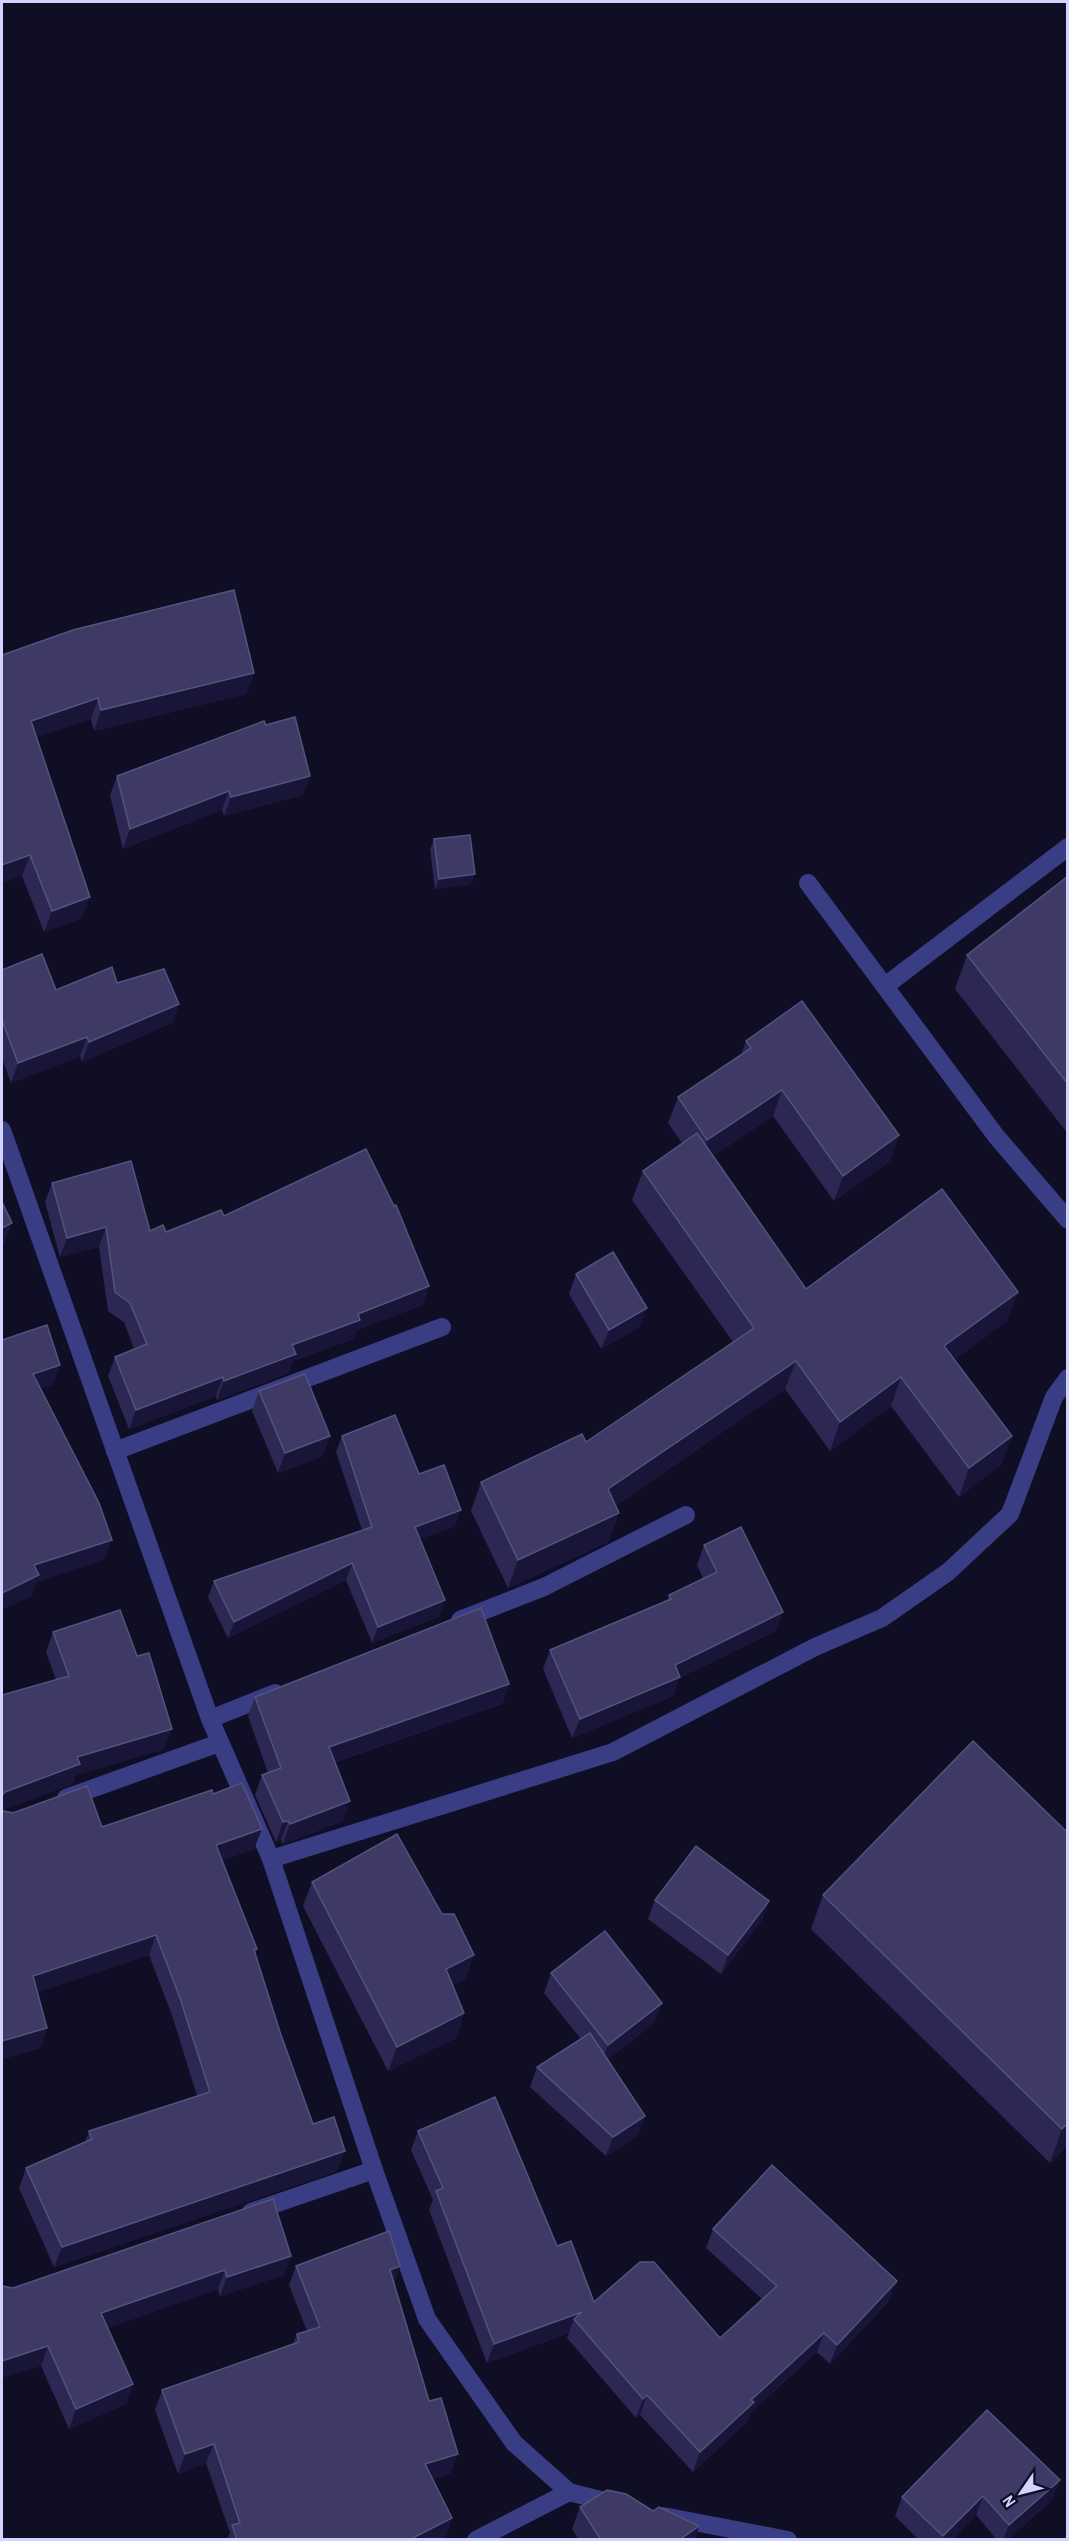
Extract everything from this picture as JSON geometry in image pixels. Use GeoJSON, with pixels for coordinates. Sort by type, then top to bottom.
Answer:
{"type":"FeatureCollection","features":[{"type":"Feature","properties":{"kind":"street"},"geometry":{"type":"LineString","coordinates":[[885,986],[1068,848]]}},
{"type":"Feature","properties":{"kind":"street"},"geometry":{"type":"LineString","coordinates":[[808,883],[996,1136],[1068,1220]]}},
{"type":"Feature","properties":{"kind":"street"},"geometry":{"type":"LineString","coordinates":[[2,1130],[210,1719],[271,1859],[374,2170],[427,2319],[514,2442],[569,2492],[642,2510],[788,2540]]}},
{"type":"Feature","properties":{"kind":"street"},"geometry":{"type":"LineString","coordinates":[[114,1451],[442,1327]]}},
{"type":"Feature","properties":{"kind":"street"},"geometry":{"type":"LineString","coordinates":[[271,1859],[613,1752],[815,1647],[882,1618],[948,1572],[1010,1514],[1054,1397],[1068,1378]]}},
{"type":"Feature","properties":{"kind":"street"},"geometry":{"type":"LineString","coordinates":[[444,1626],[544,1587],[686,1515]]}},
{"type":"Feature","properties":{"kind":"street"},"geometry":{"type":"LineString","coordinates":[[210,1719],[288,1688]]}},
{"type":"Feature","properties":{"kind":"street"},"geometry":{"type":"LineString","coordinates":[[51,1804],[219,1743]]}},
{"type":"Feature","properties":{"kind":"street"},"geometry":{"type":"LineString","coordinates":[[238,2216],[374,2170]]}},
{"type":"Feature","properties":{"kind":"street"},"geometry":{"type":"LineString","coordinates":[[476,2540],[569,2492]]}},
{"type":"Feature","properties":{"kind":"building"},"geometry":{"type":"Polygon","coordinates":[[[234,590],[254,673],[101,710],[98,698],[31,721],[90,897],[52,911],[30,855],[2,865],[2,655],[73,630],[234,590]]]}},
{"type":"Feature","properties":{"kind":"building"},"geometry":{"type":"Polygon","coordinates":[[[295,717],[310,776],[231,797],[229,791],[130,829],[117,776],[264,721],[266,725],[295,717]]]}},
{"type":"Feature","properties":{"kind":"building"},"geometry":{"type":"Polygon","coordinates":[[[470,835],[475,874],[439,879],[434,839],[470,835]]]}},
{"type":"Feature","properties":{"kind":"building"},"geometry":{"type":"Polygon","coordinates":[[[1068,876],[1068,1084],[967,955],[1068,876]]]}},
{"type":"Feature","properties":{"kind":"building"},"geometry":{"type":"Polygon","coordinates":[[[42,954],[56,990],[112,967],[117,983],[164,969],[179,1004],[89,1042],[87,1037],[18,1063],[2,1020],[2,970],[42,954]]]}},
{"type":"Feature","properties":{"kind":"building"},"geometry":{"type":"Polygon","coordinates":[[[802,1001],[899,1135],[843,1176],[782,1090],[707,1140],[678,1097],[751,1048],[746,1041],[802,1001]]]}},
{"type":"Feature","properties":{"kind":"building"},"geometry":{"type":"Polygon","coordinates":[[[697,1133],[806,1289],[942,1189],[1018,1292],[944,1346],[1012,1436],[969,1468],[901,1377],[840,1422],[796,1361],[608,1489],[619,1513],[518,1560],[481,1482],[582,1434],[586,1442],[754,1328],[643,1171],[697,1133]]]}},
{"type":"Feature","properties":{"kind":"building"},"geometry":{"type":"Polygon","coordinates":[[[366,1149],[394,1206],[396,1205],[429,1286],[358,1314],[360,1320],[292,1345],[296,1354],[224,1381],[223,1377],[136,1410],[115,1357],[147,1344],[130,1303],[115,1292],[106,1227],[67,1238],[52,1183],[131,1161],[150,1231],[163,1225],[166,1232],[221,1210],[224,1216],[366,1149]]]}},
{"type":"Feature","properties":{"kind":"building"},"geometry":{"type":"Polygon","coordinates":[[[2,1202],[12,1223],[2,1228],[2,1202]]]}},
{"type":"Feature","properties":{"kind":"building"},"geometry":{"type":"Polygon","coordinates":[[[613,1252],[647,1308],[609,1330],[576,1274],[613,1252]]]}},
{"type":"Feature","properties":{"kind":"building"},"geometry":{"type":"Polygon","coordinates":[[[47,1325],[60,1365],[33,1374],[99,1503],[112,1540],[34,1565],[39,1575],[2,1593],[2,1340],[47,1325]]]}},
{"type":"Feature","properties":{"kind":"building"},"geometry":{"type":"Polygon","coordinates":[[[305,1374],[330,1436],[285,1453],[259,1391],[305,1374]]]}},
{"type":"Feature","properties":{"kind":"building"},"geometry":{"type":"Polygon","coordinates":[[[395,1415],[419,1474],[444,1465],[461,1510],[415,1527],[445,1600],[378,1627],[352,1563],[234,1622],[214,1581],[372,1527],[342,1436],[395,1415]]]}},
{"type":"Feature","properties":{"kind":"building"},"geometry":{"type":"Polygon","coordinates":[[[741,1527],[783,1612],[675,1665],[680,1677],[580,1719],[550,1650],[671,1599],[669,1595],[717,1572],[704,1545],[741,1527]]]}},
{"type":"Feature","properties":{"kind":"building"},"geometry":{"type":"Polygon","coordinates":[[[481,1608],[509,1684],[329,1747],[350,1801],[290,1824],[288,1821],[283,1822],[262,1775],[281,1768],[255,1697],[481,1608]]]}},
{"type":"Feature","properties":{"kind":"building"},"geometry":{"type":"Polygon","coordinates":[[[120,1610],[137,1656],[149,1653],[172,1729],[77,1757],[80,1764],[5,1792],[2,1796],[2,1695],[69,1676],[53,1632],[120,1610]]]}},
{"type":"Feature","properties":{"kind":"building"},"geometry":{"type":"Polygon","coordinates":[[[973,1741],[1068,1833],[1068,2123],[1062,2129],[823,1895],[973,1741]]]}},
{"type":"Feature","properties":{"kind":"building"},"geometry":{"type":"Polygon","coordinates":[[[242,1783],[262,1829],[216,1845],[257,1949],[254,1950],[281,2035],[313,2124],[334,2117],[345,2151],[62,2247],[26,2168],[92,2139],[89,2131],[210,2092],[180,1998],[156,1935],[33,1976],[47,2028],[2,2041],[2,1809],[13,1813],[87,1786],[102,1827],[212,1790],[213,1794],[242,1783]]]}},
{"type":"Feature","properties":{"kind":"building"},"geometry":{"type":"Polygon","coordinates":[[[397,1834],[442,1914],[454,1914],[474,1955],[446,1969],[464,2013],[397,2047],[312,1882],[397,1834]]]}},
{"type":"Feature","properties":{"kind":"building"},"geometry":{"type":"Polygon","coordinates":[[[696,1846],[769,1901],[728,1955],[655,1900],[696,1846]]]}},
{"type":"Feature","properties":{"kind":"building"},"geometry":{"type":"Polygon","coordinates":[[[605,1931],[662,2003],[608,2045],[551,1973],[605,1931]]]}},
{"type":"Feature","properties":{"kind":"building"},"geometry":{"type":"Polygon","coordinates":[[[590,2033],[645,2116],[613,2137],[537,2067],[590,2033]]]}},
{"type":"Feature","properties":{"kind":"building"},"geometry":{"type":"Polygon","coordinates":[[[495,2097],[557,2246],[571,2241],[594,2302],[640,2262],[654,2262],[720,2338],[777,2286],[713,2229],[772,2165],[897,2281],[837,2345],[824,2333],[751,2400],[754,2402],[700,2452],[647,2395],[643,2399],[574,2319],[582,2312],[494,2344],[436,2191],[443,2188],[418,2131],[495,2097]]]}},
{"type":"Feature","properties":{"kind":"building"},"geometry":{"type":"Polygon","coordinates":[[[273,2199],[291,2256],[227,2277],[225,2270],[101,2313],[133,2384],[76,2409],[48,2346],[2,2361],[2,2286],[13,2288],[273,2199]]]}},
{"type":"Feature","properties":{"kind":"building"},"geometry":{"type":"Polygon","coordinates":[[[389,2231],[400,2266],[390,2270],[429,2401],[441,2398],[458,2454],[425,2464],[452,2518],[409,2540],[237,2540],[232,2525],[240,2523],[214,2444],[185,2454],[162,2390],[299,2342],[297,2334],[320,2327],[296,2266],[389,2231]]]}},
{"type":"Feature","properties":{"kind":"building"},"geometry":{"type":"Polygon","coordinates":[[[987,2410],[1060,2480],[1009,2525],[983,2496],[943,2536],[902,2497],[987,2410]]]}},
{"type":"Feature","properties":{"kind":"building"},"geometry":{"type":"Polygon","coordinates":[[[607,2490],[626,2494],[653,2511],[659,2507],[699,2526],[679,2540],[601,2540],[580,2507],[607,2490]]]}}]}
